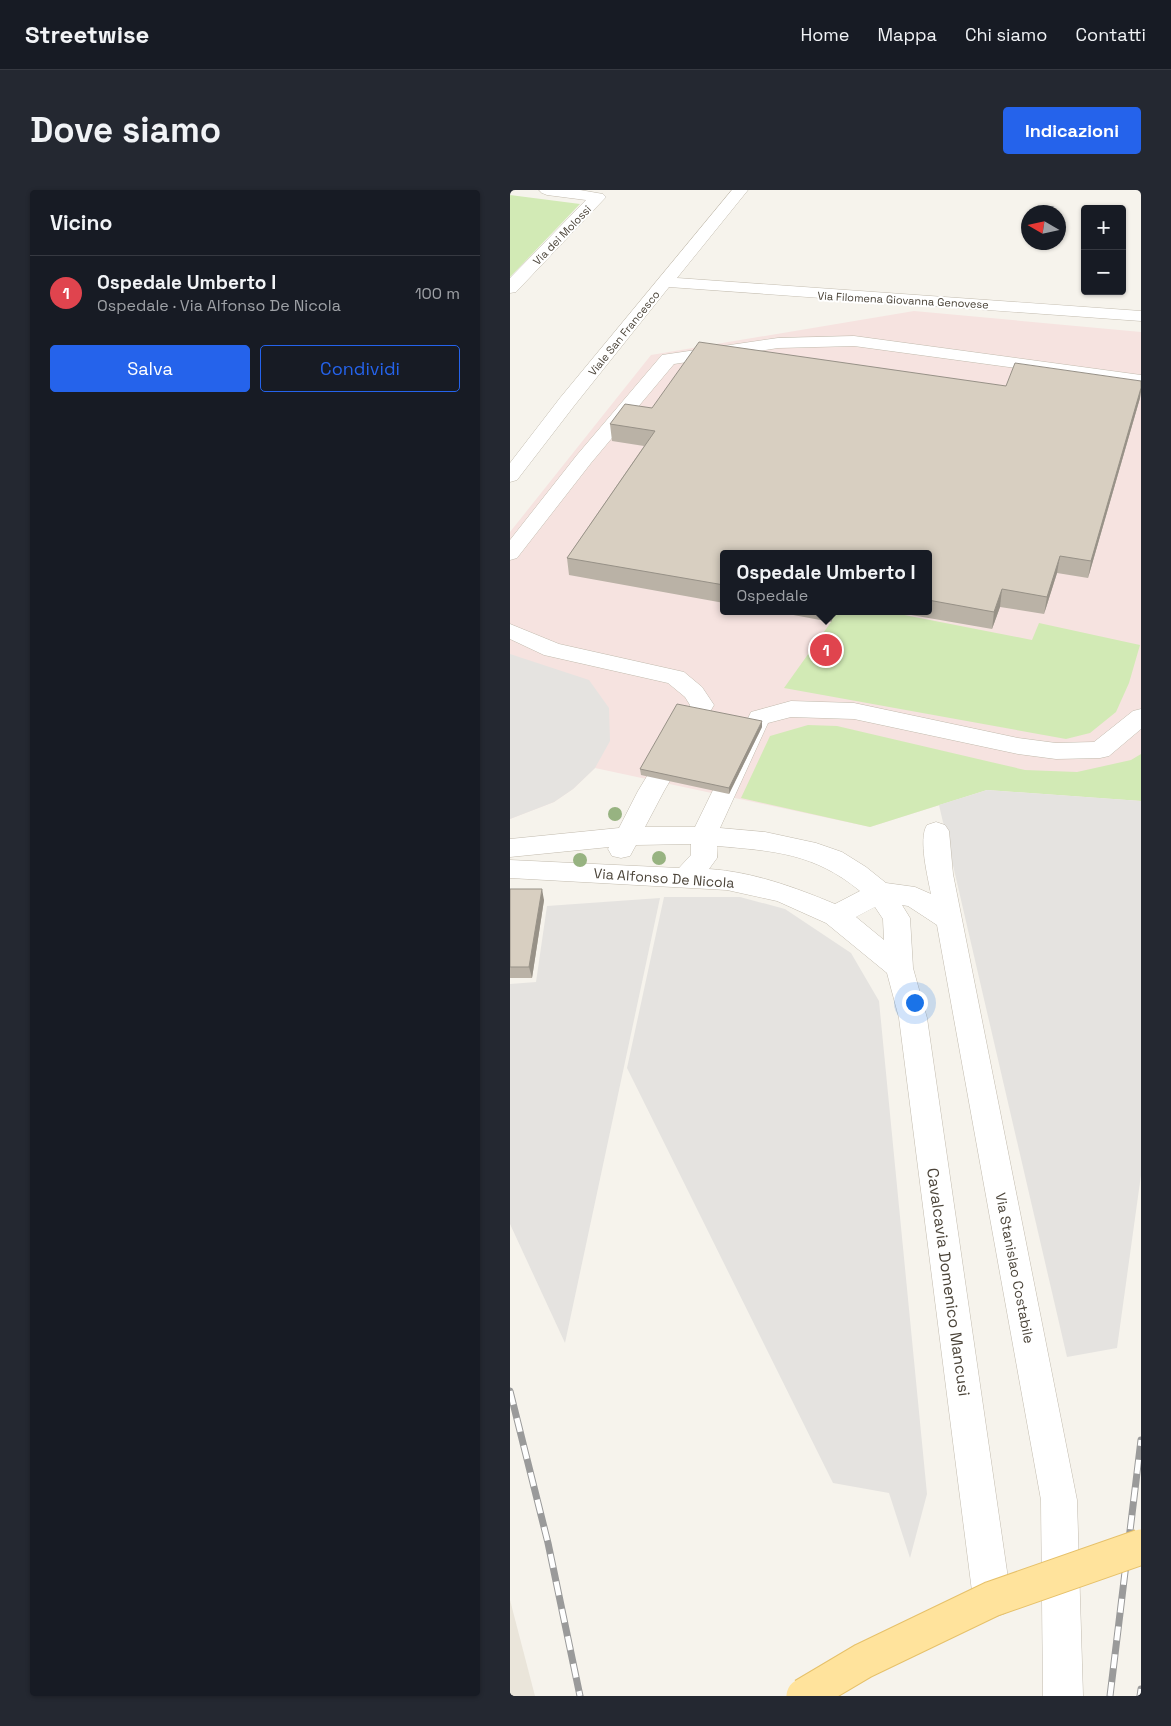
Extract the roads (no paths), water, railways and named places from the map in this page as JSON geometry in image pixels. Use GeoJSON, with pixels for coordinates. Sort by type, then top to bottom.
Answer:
{"type":"FeatureCollection","features":[{"type":"Feature","properties":{"kind":"main road"},"geometry":{"type":"LineString","coordinates":[[804,1696],[863,1661],[992,1599],[1141,1547]]}},
{"type":"Feature","properties":{"kind":"street","name":"Via dei Molossi"},"geometry":{"type":"LineString","coordinates":[[510,288],[598,197],[547,190]]}},
{"type":"Feature","properties":{"kind":"street","name":"Viale San Francesco"},"geometry":{"type":"LineString","coordinates":[[510,476],[740,190]]}},
{"type":"Feature","properties":{"kind":"street","name":"Via Filomena Giovanna Genovese"},"geometry":{"type":"LineString","coordinates":[[666,282],[794,294],[930,300],[1141,316]]}},
{"type":"Feature","properties":{"kind":"street"},"geometry":{"type":"LineString","coordinates":[[510,554],[584,459],[668,359],[778,343],[854,341],[1141,380]]}},
{"type":"Feature","properties":{"kind":"street"},"geometry":{"type":"LineString","coordinates":[[510,631],[552,650],[676,677],[694,692],[702,705],[651,791],[618,856],[620,875]]}},
{"type":"Feature","properties":{"kind":"street"},"geometry":{"type":"LineString","coordinates":[[686,877],[704,858],[704,836],[758,718],[791,709],[854,711],[1018,746],[1056,751],[1100,750],[1141,717]]}},
{"type":"Feature","properties":{"kind":"street","name":"Via Stanislao Costabile"},"geometry":{"type":"LineString","coordinates":[[936,831],[940,874],[1059,1500],[1063,1696]]}},
{"type":"Feature","properties":{"kind":"street"},"geometry":{"type":"LineString","coordinates":[[510,848],[628,836],[704,836],[765,841],[807,850],[833,859],[857,874],[879,892],[896,918],[899,968]]}},
{"type":"Feature","properties":{"kind":"street","name":"Via Alfonso De Nicola"},"geometry":{"type":"LineString","coordinates":[[510,869],[728,880],[783,893],[836,916],[899,968]]}},
{"type":"Feature","properties":{"kind":"street"},"geometry":{"type":"LineString","coordinates":[[836,916],[879,892],[915,897],[950,920]]}},
{"type":"Feature","properties":{"kind":"street","name":"Cavalcavia Domenico Mancusi"},"geometry":{"type":"LineString","coordinates":[[899,968],[913,1018],[992,1599]]}},
{"type":"Feature","properties":{"kind":"railway"},"geometry":{"type":"LineString","coordinates":[[510,1391],[548,1543],[580,1696]]}},
{"type":"Feature","properties":{"kind":"railway"},"geometry":{"type":"LineString","coordinates":[[1110,1696],[1141,1440]]}},
{"type":"Feature","properties":{"kind":"railway"},"geometry":{"type":"LineString","coordinates":[[1140,1696],[1141,1689]]}},
{"type":"Feature","properties":{"kind":"place","name":"Ospedale Umberto I"},"geometry":{"type":"Point","coordinates":[826,650]}}]}
